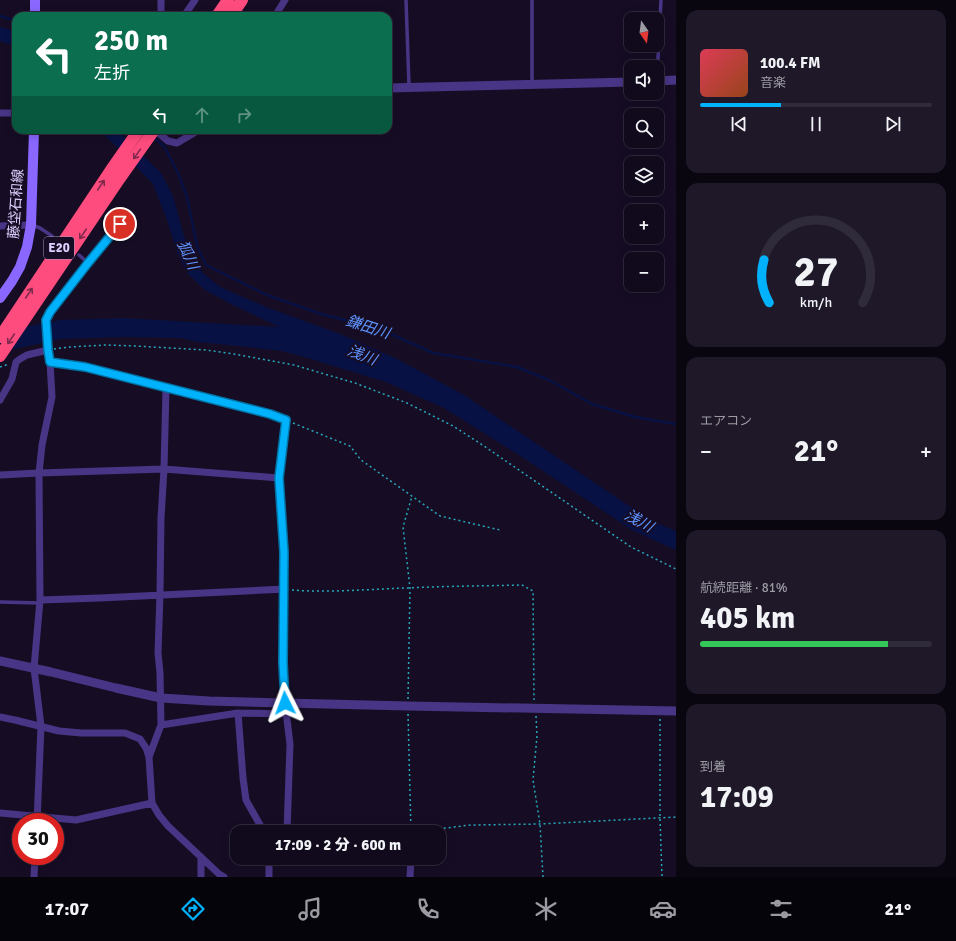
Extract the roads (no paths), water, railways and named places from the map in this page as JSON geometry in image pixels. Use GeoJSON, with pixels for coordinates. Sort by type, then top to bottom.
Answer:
{"type":"FeatureCollection","features":[{"type":"Feature","properties":{"kind":"highway"},"geometry":{"type":"LineString","coordinates":[[220,12],[228,0]]}},
{"type":"Feature","properties":{"kind":"highway"},"geometry":{"type":"LineString","coordinates":[[234,12],[242,0]]}},
{"type":"Feature","properties":{"kind":"highway","name":"E20"},"geometry":{"type":"LineString","coordinates":[[0,356],[116,174],[137,134]]}},
{"type":"Feature","properties":{"kind":"highway","name":"E20"},"geometry":{"type":"LineString","coordinates":[[0,337],[116,174],[151,134]]}},
{"type":"Feature","properties":{"kind":"main road"},"geometry":{"type":"LineString","coordinates":[[35,0],[35,12]]}},
{"type":"Feature","properties":{"kind":"main road","name":"藤垈石和線"},"geometry":{"type":"LineString","coordinates":[[0,298],[20,267],[27,247],[31,225],[34,134]]}},
{"type":"Feature","properties":{"kind":"street"},"geometry":{"type":"LineString","coordinates":[[160,12],[161,0]]}},
{"type":"Feature","properties":{"kind":"street"},"geometry":{"type":"LineString","coordinates":[[187,12],[195,0]]}},
{"type":"Feature","properties":{"kind":"street"},"geometry":{"type":"LineString","coordinates":[[278,12],[285,0]]}},
{"type":"Feature","properties":{"kind":"street"},"geometry":{"type":"LineString","coordinates":[[664,81],[676,80]]}},
{"type":"Feature","properties":{"kind":"street"},"geometry":{"type":"LineString","coordinates":[[392,88],[624,82]]}},
{"type":"Feature","properties":{"kind":"street"},"geometry":{"type":"LineString","coordinates":[[0,112],[12,112]]}},
{"type":"Feature","properties":{"kind":"street"},"geometry":{"type":"LineString","coordinates":[[159,134],[168,141],[177,143],[192,134]]}},
{"type":"Feature","properties":{"kind":"street"},"geometry":{"type":"LineString","coordinates":[[0,226],[31,225]]}},
{"type":"Feature","properties":{"kind":"street"},"geometry":{"type":"LineString","coordinates":[[0,400],[12,379],[16,362],[27,355],[48,347],[52,397],[42,445],[39,473],[40,601],[34,668],[41,726],[38,813]]}},
{"type":"Feature","properties":{"kind":"street"},"geometry":{"type":"LineString","coordinates":[[50,362],[85,367],[270,414],[286,420],[279,478],[285,589],[283,663],[285,703],[290,744],[287,825]]}},
{"type":"Feature","properties":{"kind":"street"},"geometry":{"type":"LineString","coordinates":[[149,757],[161,725],[158,653],[166,388]]}},
{"type":"Feature","properties":{"kind":"street"},"geometry":{"type":"LineString","coordinates":[[0,475],[164,469],[279,478]]}},
{"type":"Feature","properties":{"kind":"street"},"geometry":{"type":"LineString","coordinates":[[40,601],[285,589]]}},
{"type":"Feature","properties":{"kind":"street"},"geometry":{"type":"LineString","coordinates":[[0,662],[34,668],[161,698],[285,703],[676,711]]}},
{"type":"Feature","properties":{"kind":"street"},"geometry":{"type":"LineString","coordinates":[[161,725],[238,713],[286,714]]}},
{"type":"Feature","properties":{"kind":"street"},"geometry":{"type":"LineString","coordinates":[[238,713],[246,800],[260,825]]}},
{"type":"Feature","properties":{"kind":"street"},"geometry":{"type":"LineString","coordinates":[[0,717],[59,731],[81,734],[124,733],[140,739],[146,748],[149,757],[152,803],[159,815],[168,826],[224,877]]}},
{"type":"Feature","properties":{"kind":"street"},"geometry":{"type":"LineString","coordinates":[[64,820],[76,820],[152,803]]}},
{"type":"Feature","properties":{"kind":"street"},"geometry":{"type":"LineString","coordinates":[[0,813],[12,815]]}},
{"type":"Feature","properties":{"kind":"street"},"geometry":{"type":"LineString","coordinates":[[201,857],[201,877]]}},
{"type":"Feature","properties":{"kind":"street"},"geometry":{"type":"LineString","coordinates":[[34,877],[35,865]]}},
{"type":"Feature","properties":{"kind":"street"},"geometry":{"type":"LineString","coordinates":[[268,865],[269,877]]}},
{"type":"Feature","properties":{"kind":"street"},"geometry":{"type":"LineString","coordinates":[[410,877],[411,865]]}},
{"type":"Feature","properties":{"kind":"lane"},"geometry":{"type":"LineString","coordinates":[[406,0],[409,88]]}},
{"type":"Feature","properties":{"kind":"lane"},"geometry":{"type":"LineString","coordinates":[[532,0],[532,84]]}},
{"type":"Feature","properties":{"kind":"lane"},"geometry":{"type":"LineString","coordinates":[[658,60],[661,0]]}},
{"type":"Feature","properties":{"kind":"lane"},"geometry":{"type":"LineString","coordinates":[[48,347],[46,320],[50,312],[120,224]]}},
{"type":"Feature","properties":{"kind":"lane"},"geometry":{"type":"LineString","coordinates":[[31,225],[40,228],[52,236]]}},
{"type":"Feature","properties":{"kind":"lane"},"geometry":{"type":"LineString","coordinates":[[79,255],[88,263]]}},
{"type":"Feature","properties":{"kind":"lane"},"geometry":{"type":"LineString","coordinates":[[0,602],[40,601]]}},
{"type":"Feature","properties":{"kind":"water","name":"浅川"},"geometry":{"type":"Polygon","coordinates":[[[104,134],[121,134],[161,173],[173,196],[189,254],[203,273],[220,287],[266,307],[340,334],[397,359],[464,395],[650,520],[676,531],[676,550],[632,530],[525,459],[444,408],[386,382],[301,356],[282,351],[198,342],[181,338],[124,337],[60,339],[0,352],[0,332],[60,320],[125,318],[279,327],[205,290],[188,274],[178,255],[167,220],[153,184],[104,134]]]}},
{"type":"Feature","properties":{"kind":"waterway","name":"鎌田川"},"geometry":{"type":"LineString","coordinates":[[0,16],[12,20]]}},
{"type":"Feature","properties":{"kind":"waterway","name":"狐川"},"geometry":{"type":"LineString","coordinates":[[0,34],[12,38]]}},
{"type":"Feature","properties":{"kind":"waterway","name":"鎌田川"},"geometry":{"type":"LineString","coordinates":[[153,137],[164,146],[178,173],[187,197],[197,246],[206,265],[267,295],[321,314],[361,324],[391,334],[433,353],[517,367],[549,380],[592,404],[635,417],[676,424]]}}]}
